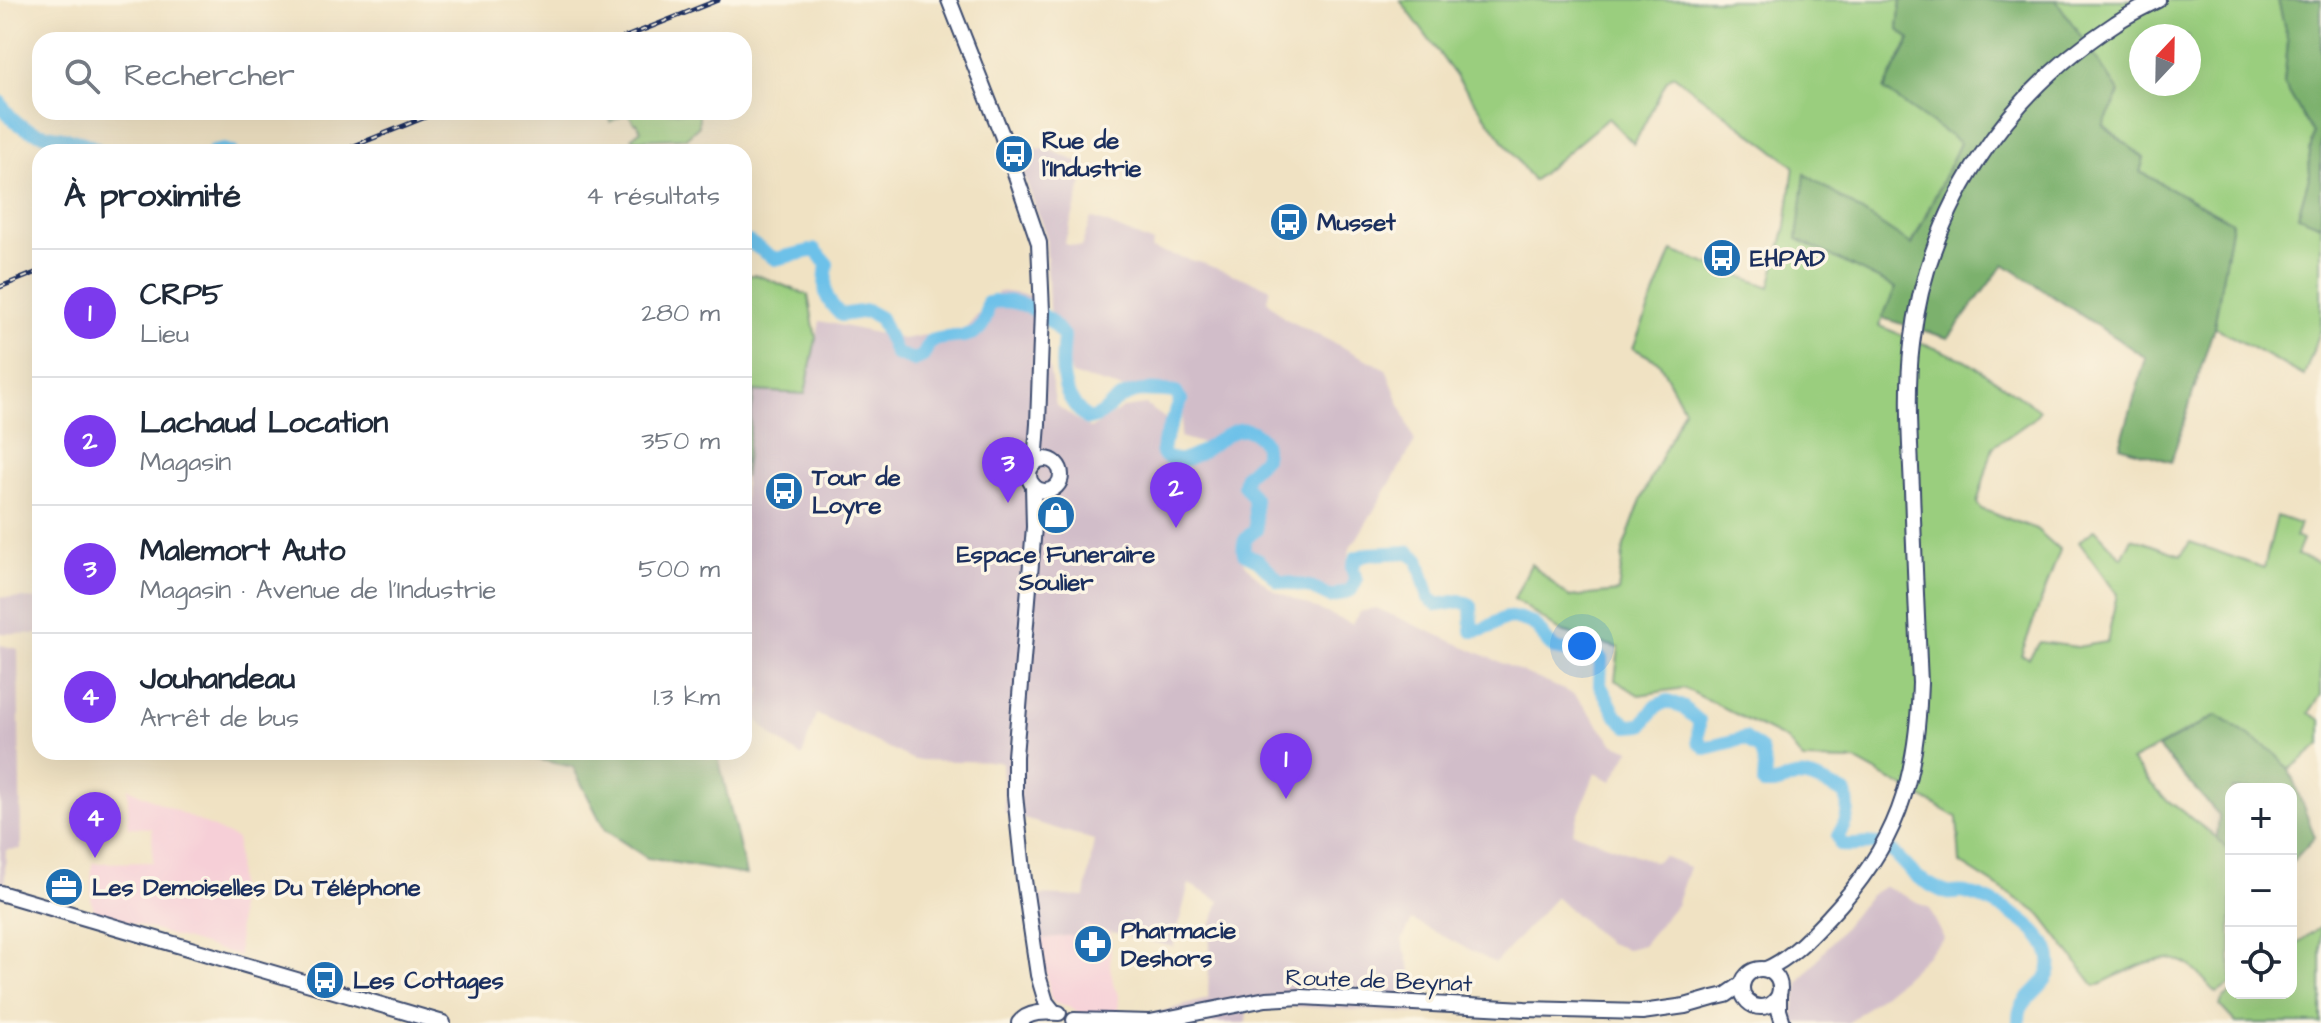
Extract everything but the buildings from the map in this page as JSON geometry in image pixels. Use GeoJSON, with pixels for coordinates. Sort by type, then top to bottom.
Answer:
{"type":"FeatureCollection","features":[{"type":"Feature","properties":{"kind":"main road"},"geometry":{"type":"LineString","coordinates":[[949,0],[1002,135],[1039,243],[1042,303],[1038,424],[1042,461]]}},
{"type":"Feature","properties":{"kind":"main road"},"geometry":{"type":"LineString","coordinates":[[1783,1023],[1779,1010],[1785,971],[1867,871],[1896,818],[1912,770],[1919,724],[1920,683],[1909,390],[1911,346],[1925,276],[1943,226],[1987,145],[2009,116],[2073,54],[2118,21],[2158,0]]}},
{"type":"Feature","properties":{"kind":"main road"},"geometry":{"type":"LineString","coordinates":[[1042,461],[1029,472],[1033,485],[1034,527],[1016,741],[1015,795],[1038,975],[1046,1002],[1054,1012]]}},
{"type":"Feature","properties":{"kind":"main road"},"geometry":{"type":"LineString","coordinates":[[1034,527],[1043,503],[1059,482],[1061,473],[1057,464],[1042,461]]}},
{"type":"Feature","properties":{"kind":"main road"},"geometry":{"type":"LineString","coordinates":[[1033,485],[1042,490],[1053,488]]}},
{"type":"Feature","properties":{"kind":"main road"},"geometry":{"type":"LineString","coordinates":[[0,893],[443,1023]]}},
{"type":"Feature","properties":{"kind":"main road"},"geometry":{"type":"LineString","coordinates":[[1775,1023],[1742,994],[1742,984],[1751,972],[1766,969],[1784,959],[1812,935]]}},
{"type":"Feature","properties":{"kind":"main road"},"geometry":{"type":"LineString","coordinates":[[1755,1006],[1772,1005],[1780,990],[1775,975],[1766,969]]}},
{"type":"Feature","properties":{"kind":"main road"},"geometry":{"type":"LineString","coordinates":[[1021,1021],[1036,1001],[1038,975]]}},
{"type":"Feature","properties":{"kind":"main road","name":"Route de Beynat"},"geometry":{"type":"LineString","coordinates":[[1074,1022],[1149,1023],[1266,999],[1302,997],[1642,1012],[1685,1006],[1726,995],[1742,984]]}},
{"type":"Feature","properties":{"kind":"main road","name":"Route de Beynat"},"geometry":{"type":"LineString","coordinates":[[1685,1006],[1734,999],[1755,1006]]}},
{"type":"Feature","properties":{"kind":"main road"},"geometry":{"type":"LineString","coordinates":[[1021,1021],[1054,1012],[1065,1014],[1074,1022]]}},
{"type":"Feature","properties":{"kind":"shaded area"},"geometry":{"type":"Polygon","coordinates":[[[1013,145],[1050,150],[1088,166],[1064,244],[1081,247],[1091,218],[1105,223],[1153,243],[1151,249],[1202,263],[1270,288],[1267,300],[1284,318],[1386,369],[1415,442],[1351,545],[1346,566],[1350,578],[1348,587],[1331,591],[1311,582],[1283,577],[1259,556],[1247,550],[1249,541],[1261,531],[1260,496],[1249,483],[1269,458],[1268,444],[1261,435],[1251,428],[1236,427],[1207,445],[1180,437],[1185,394],[1173,388],[1125,389],[1072,375],[1049,307],[1046,236],[1013,145]]]}},
{"type":"Feature","properties":{"kind":"shaded area"},"geometry":{"type":"Polygon","coordinates":[[[999,291],[1035,296],[1056,405],[1090,429],[1123,408],[1146,405],[1166,419],[1157,452],[1170,462],[1189,463],[1237,433],[1257,441],[1261,447],[1260,457],[1241,475],[1238,487],[1249,499],[1252,515],[1251,528],[1241,535],[1238,544],[1241,558],[1273,590],[1352,624],[1360,612],[1376,608],[1575,695],[1613,743],[1630,750],[1612,781],[1595,773],[1572,832],[1655,862],[1663,856],[1689,867],[1676,905],[1643,945],[1627,949],[1608,943],[1556,897],[1495,963],[1412,920],[1402,940],[1424,1014],[1291,1006],[1247,1009],[1246,1023],[1154,1023],[1156,1013],[1208,999],[1210,929],[1220,901],[1189,884],[1173,947],[1084,925],[1082,934],[1040,939],[1036,895],[1085,897],[1094,840],[1005,813],[1002,762],[914,760],[816,714],[802,757],[774,737],[753,716],[761,689],[752,686],[754,390],[805,393],[820,321],[903,339],[966,328],[999,291]]]}},
{"type":"Feature","properties":{"kind":"shaded area"},"geometry":{"type":"Polygon","coordinates":[[[0,597],[32,599],[32,634],[0,633],[0,597]]]}},
{"type":"Feature","properties":{"kind":"shaded area"},"geometry":{"type":"Polygon","coordinates":[[[0,645],[18,649],[21,849],[6,850],[4,898],[0,897],[0,645]]]}},
{"type":"Feature","properties":{"kind":"shaded area"},"geometry":{"type":"Polygon","coordinates":[[[128,788],[237,839],[239,956],[95,912],[91,901],[92,863],[153,862],[152,828],[128,827],[128,788]]]}},
{"type":"Feature","properties":{"kind":"shaded area"},"geometry":{"type":"Polygon","coordinates":[[[1885,886],[1929,908],[1944,938],[1903,978],[1848,1023],[1794,1023],[1799,982],[1869,896],[1885,886]]]}},
{"type":"Feature","properties":{"kind":"shaded area"},"geometry":{"type":"Polygon","coordinates":[[[1083,924],[1111,932],[1110,966],[1114,987],[1119,995],[1118,1016],[1080,1014],[1069,1006],[1054,1003],[1050,997],[1040,939],[1082,934],[1083,924]]]}},
{"type":"Feature","properties":{"kind":"green space"},"geometry":{"type":"Polygon","coordinates":[[[1400,0],[1901,0],[1898,29],[1910,39],[1884,90],[1961,143],[1911,246],[1805,175],[1896,288],[1879,326],[1965,360],[2040,410],[2033,419],[1993,447],[1977,503],[1981,509],[2036,529],[2060,550],[2021,655],[2029,658],[2040,642],[2077,647],[2107,642],[2117,594],[2079,542],[2095,529],[2122,558],[2132,538],[2181,555],[2190,542],[2264,568],[2277,516],[2300,524],[2295,537],[2303,540],[2297,555],[2320,563],[2321,695],[2309,713],[2321,720],[2321,744],[2289,770],[2275,753],[2217,715],[2131,761],[2162,796],[2225,847],[2225,988],[2217,993],[2190,966],[2168,959],[2142,964],[2095,986],[2039,913],[1960,863],[1957,817],[1856,761],[1803,760],[1787,740],[1684,688],[1639,695],[1615,680],[1619,648],[1562,632],[1514,599],[1531,564],[1569,597],[1618,592],[1624,546],[1642,497],[1684,409],[1659,362],[1633,348],[1672,251],[1770,287],[1786,226],[1794,166],[1673,75],[1667,80],[1634,144],[1608,118],[1533,181],[1400,0]]]}},
{"type":"Feature","properties":{"kind":"green space"},"geometry":{"type":"Polygon","coordinates":[[[1901,0],[2056,0],[2120,93],[2103,126],[2144,158],[2140,172],[2232,222],[2214,327],[2171,462],[2120,446],[2146,358],[2004,264],[1948,338],[1882,318],[1896,288],[1797,239],[1805,174],[1912,245],[1960,143],[1884,90],[1910,40],[1898,29],[1901,0]]]}},
{"type":"Feature","properties":{"kind":"green space"},"geometry":{"type":"Polygon","coordinates":[[[2056,0],[2278,0],[2288,42],[2284,84],[2313,133],[2310,174],[2298,215],[2321,225],[2321,329],[2304,376],[2214,327],[2232,222],[2140,172],[2144,158],[2103,125],[2056,0]]]}},
{"type":"Feature","properties":{"kind":"green space"},"geometry":{"type":"Polygon","coordinates":[[[2278,0],[2321,0],[2321,225],[2298,216],[2310,174],[2313,133],[2284,84],[2288,42],[2278,0]]]}},
{"type":"Feature","properties":{"kind":"green space"},"geometry":{"type":"Polygon","coordinates":[[[632,120],[699,120],[699,126],[686,138],[635,140],[632,137],[641,130],[632,120]]]}},
{"type":"Feature","properties":{"kind":"green space"},"geometry":{"type":"Polygon","coordinates":[[[752,275],[757,275],[808,295],[816,338],[805,394],[754,391],[752,408],[752,275]]]}},
{"type":"Feature","properties":{"kind":"green space"},"geometry":{"type":"Polygon","coordinates":[[[2217,715],[2275,753],[2289,770],[2294,783],[2225,783],[2225,847],[2217,838],[2219,815],[2158,748],[2217,715]]]}},
{"type":"Feature","properties":{"kind":"green space"},"geometry":{"type":"Polygon","coordinates":[[[541,760],[719,760],[746,875],[647,858],[605,830],[573,767],[541,760]]]}},
{"type":"Feature","properties":{"kind":"green space"},"geometry":{"type":"Polygon","coordinates":[[[2297,791],[2315,837],[2297,856],[2297,791]]]}},
{"type":"Feature","properties":{"kind":"green space"},"geometry":{"type":"Polygon","coordinates":[[[2321,926],[2321,1023],[2236,1023],[2220,1006],[2225,998],[2297,999],[2297,944],[2321,926]]]}},
{"type":"Feature","properties":{"kind":"waterway"},"geometry":{"type":"LineString","coordinates":[[0,102],[10,117],[34,132],[87,144]]}},
{"type":"Feature","properties":{"kind":"waterway"},"geometry":{"type":"LineString","coordinates":[[752,244],[775,259],[815,250],[827,264],[826,292],[835,309],[841,315],[867,311],[880,318],[896,354],[914,360],[923,356],[930,341],[976,332],[986,317],[988,303],[1010,302],[1031,308],[1049,320],[1064,337],[1064,382],[1072,401],[1088,419],[1100,415],[1119,399],[1132,393],[1153,390],[1175,392],[1181,400],[1163,443],[1162,454],[1175,460],[1187,459],[1234,431],[1246,430],[1260,438],[1265,457],[1246,475],[1244,485],[1254,498],[1256,530],[1246,540],[1244,553],[1258,560],[1279,581],[1310,587],[1331,597],[1351,590],[1356,580],[1352,568],[1356,558],[1369,554],[1409,552],[1418,559],[1429,598],[1438,605],[1460,601],[1471,606],[1472,631],[1479,631],[1503,619],[1520,619],[1535,626],[1554,648],[1585,651],[1601,659],[1600,685],[1616,715],[1628,726],[1642,725],[1656,706],[1668,701],[1684,708],[1699,721],[1698,741],[1706,748],[1745,738],[1761,750],[1765,767],[1764,784],[1802,777],[1822,782],[1846,794],[1847,816],[1838,836],[1841,845],[1884,846],[1920,879],[1945,892],[1964,892],[1991,902],[2017,917],[2039,936],[2046,947],[2050,968],[2044,981],[2023,1004],[2019,1023]]}},
{"type":"Feature","properties":{"kind":"railway"},"geometry":{"type":"LineString","coordinates":[[638,32],[718,0]]}},
{"type":"Feature","properties":{"kind":"railway"},"geometry":{"type":"LineString","coordinates":[[359,144],[418,120]]}},
{"type":"Feature","properties":{"kind":"railway"},"geometry":{"type":"LineString","coordinates":[[0,287],[32,274]]}},
{"type":"Feature","properties":{"kind":"place","name":"Rue de l'Industrie"},"geometry":{"type":"Point","coordinates":[1014,154]}},
{"type":"Feature","properties":{"kind":"place","name":"Musset"},"geometry":{"type":"Point","coordinates":[1289,222]}},
{"type":"Feature","properties":{"kind":"place","name":"EHPAD"},"geometry":{"type":"Point","coordinates":[1722,258]}},
{"type":"Feature","properties":{"kind":"place","name":"Tour de Loyre"},"geometry":{"type":"Point","coordinates":[784,491]}},
{"type":"Feature","properties":{"kind":"place","name":"Malemort Auto"},"geometry":{"type":"Point","coordinates":[1008,503]}},
{"type":"Feature","properties":{"kind":"place","name":"Espace Funeraire Soulier"},"geometry":{"type":"Point","coordinates":[1056,515]}},
{"type":"Feature","properties":{"kind":"place","name":"Lachaud Location"},"geometry":{"type":"Point","coordinates":[1176,528]}},
{"type":"Feature","properties":{"kind":"place","name":"CRP5"},"geometry":{"type":"Point","coordinates":[1286,799]}},
{"type":"Feature","properties":{"kind":"place","name":"Jouhandeau"},"geometry":{"type":"Point","coordinates":[95,858]}},
{"type":"Feature","properties":{"kind":"place","name":"Les Demoiselles Du Téléphone"},"geometry":{"type":"Point","coordinates":[64,887]}},
{"type":"Feature","properties":{"kind":"place","name":"Pharmacie Deshors"},"geometry":{"type":"Point","coordinates":[1093,944]}},
{"type":"Feature","properties":{"kind":"place","name":"Les Cottages"},"geometry":{"type":"Point","coordinates":[325,980]}}]}
